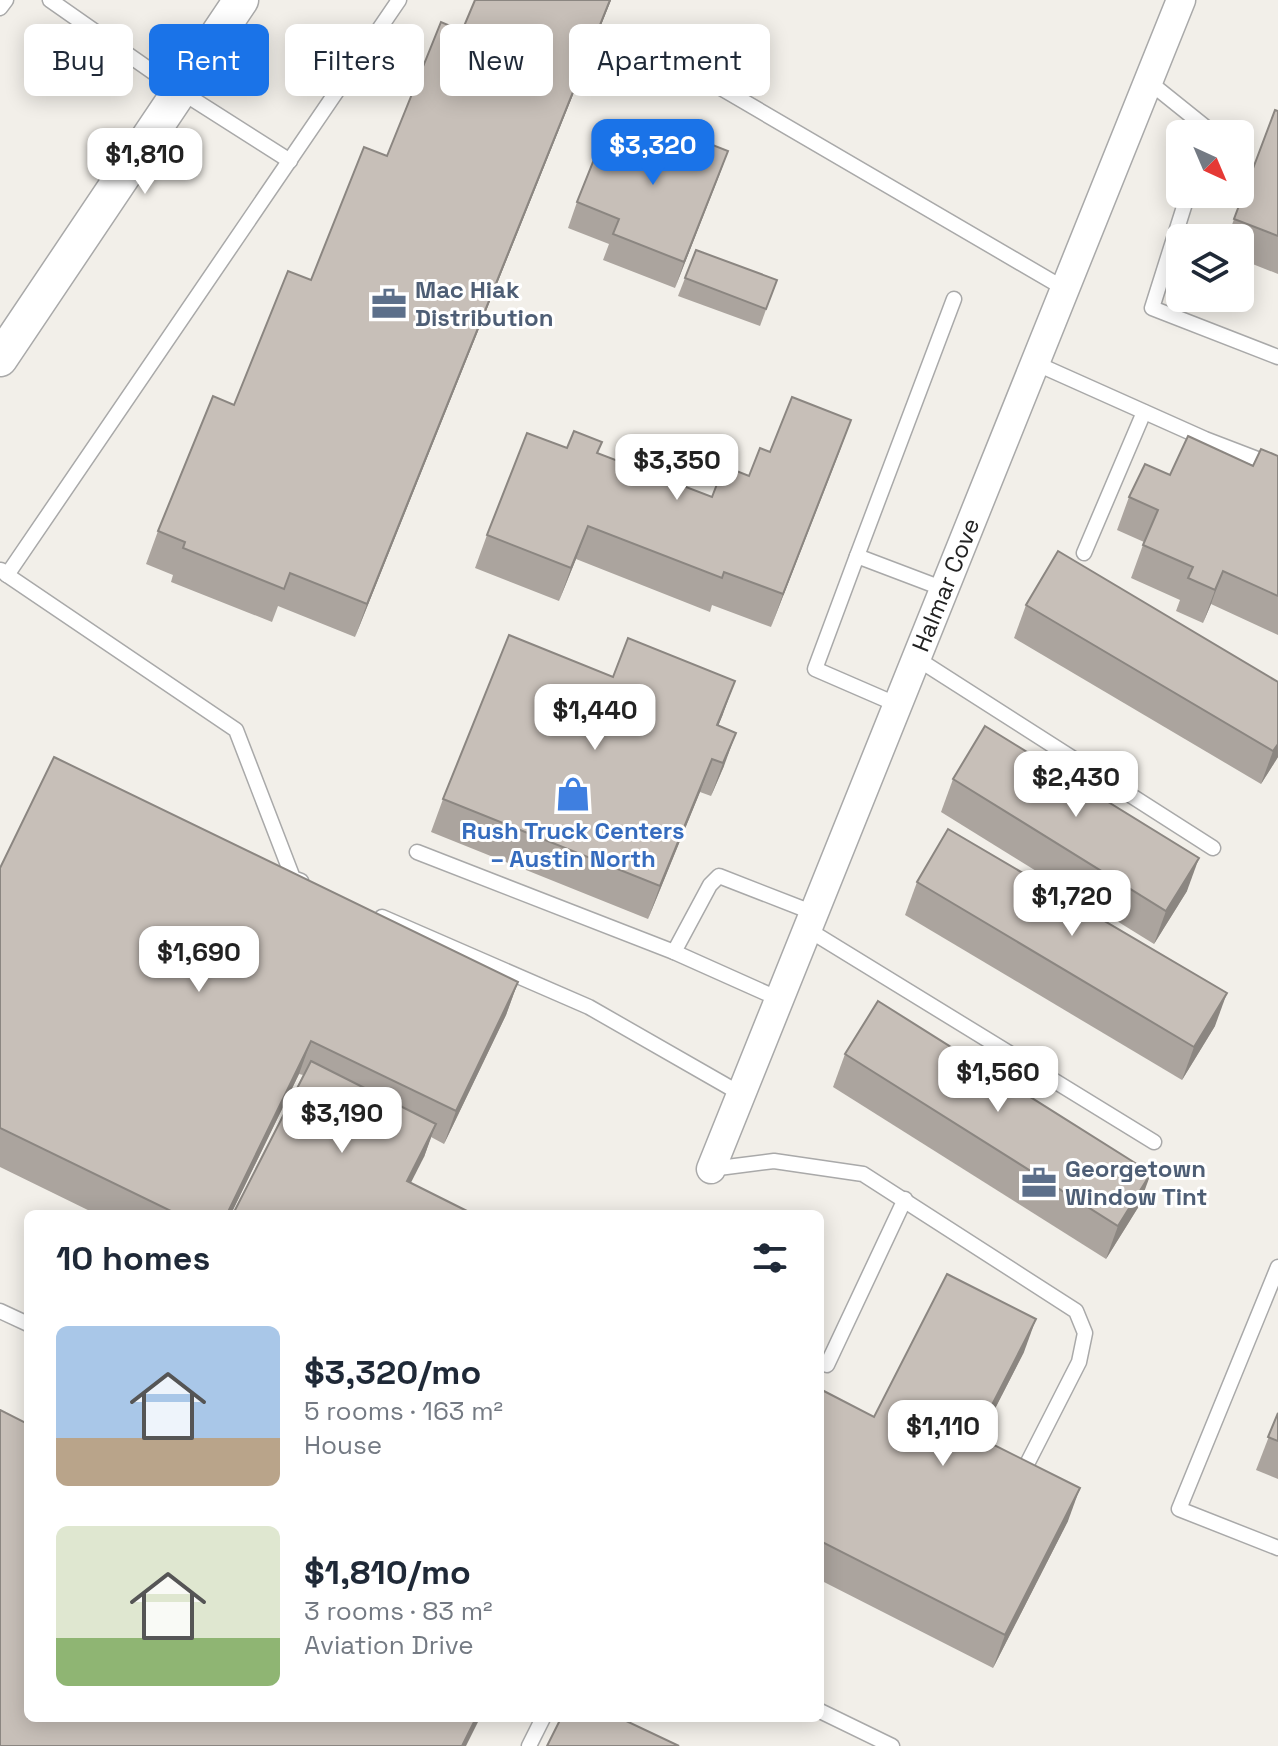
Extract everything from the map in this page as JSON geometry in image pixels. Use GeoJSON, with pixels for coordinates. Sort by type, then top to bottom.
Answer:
{"type":"FeatureCollection","features":[{"type":"Feature","properties":{"kind":"street"},"geometry":{"type":"LineString","coordinates":[[225,24],[241,0]]}},
{"type":"Feature","properties":{"kind":"street","name":"Halmar Cove"},"geometry":{"type":"LineString","coordinates":[[711,1169],[1181,0]]}},
{"type":"Feature","properties":{"kind":"street"},"geometry":{"type":"LineString","coordinates":[[0,359],[177,96]]}},
{"type":"Feature","properties":{"kind":"lane"},"geometry":{"type":"LineString","coordinates":[[0,8],[6,0]]}},
{"type":"Feature","properties":{"kind":"lane"},"geometry":{"type":"LineString","coordinates":[[50,0],[149,69]]}},
{"type":"Feature","properties":{"kind":"lane"},"geometry":{"type":"LineString","coordinates":[[321,890],[293,878],[236,730],[4,572],[399,0]]}},
{"type":"Feature","properties":{"kind":"lane"},"geometry":{"type":"LineString","coordinates":[[1148,81],[1197,120]]}},
{"type":"Feature","properties":{"kind":"lane"},"geometry":{"type":"LineString","coordinates":[[188,96],[290,161]]}},
{"type":"Feature","properties":{"kind":"lane"},"geometry":{"type":"LineString","coordinates":[[735,96],[1065,289]]}},
{"type":"Feature","properties":{"kind":"lane"},"geometry":{"type":"LineString","coordinates":[[1184,208],[1152,308],[1278,357]]}},
{"type":"Feature","properties":{"kind":"lane"},"geometry":{"type":"LineString","coordinates":[[898,705],[815,669],[954,299]]}},
{"type":"Feature","properties":{"kind":"lane"},"geometry":{"type":"LineString","coordinates":[[1035,363],[1278,467]]}},
{"type":"Feature","properties":{"kind":"lane"},"geometry":{"type":"LineString","coordinates":[[1084,553],[1144,412]]}},
{"type":"Feature","properties":{"kind":"lane"},"geometry":{"type":"LineString","coordinates":[[857,556],[944,589]]}},
{"type":"Feature","properties":{"kind":"lane"},"geometry":{"type":"LineString","coordinates":[[916,658],[1213,848]]}},
{"type":"Feature","properties":{"kind":"lane"},"geometry":{"type":"LineString","coordinates":[[417,852],[674,952],[779,999]]}},
{"type":"Feature","properties":{"kind":"lane"},"geometry":{"type":"LineString","coordinates":[[674,952],[710,885],[719,876],[810,921],[1154,1142]]}},
{"type":"Feature","properties":{"kind":"lane"},"geometry":{"type":"LineString","coordinates":[[363,909],[589,1007],[741,1094]]}},
{"type":"Feature","properties":{"kind":"lane"},"geometry":{"type":"LineString","coordinates":[[711,1169],[774,1161],[863,1174],[1076,1311],[1085,1333],[1079,1362],[1027,1464]]}},
{"type":"Feature","properties":{"kind":"lane"},"geometry":{"type":"LineString","coordinates":[[827,1365],[905,1199]]}},
{"type":"Feature","properties":{"kind":"lane"},"geometry":{"type":"LineString","coordinates":[[1278,1267],[1179,1509],[1278,1548]]}},
{"type":"Feature","properties":{"kind":"lane"},"geometry":{"type":"LineString","coordinates":[[0,1311],[24,1322]]}},
{"type":"Feature","properties":{"kind":"lane"},"geometry":{"type":"LineString","coordinates":[[824,1713],[892,1746]]}},
{"type":"Feature","properties":{"kind":"lane"},"geometry":{"type":"LineString","coordinates":[[529,1746],[541,1722]]}},
{"type":"Feature","properties":{"kind":"building"},"geometry":{"type":"Polygon","coordinates":[[[475,0],[610,0],[600,24],[569,24],[571,96],[367,604],[290,573],[284,589],[183,548],[185,542],[158,531],[213,396],[234,405],[288,271],[311,280],[364,147],[387,156],[411,96],[424,96],[424,64],[440,24],[440,96],[553,96],[553,24],[465,24],[475,0]]]}},
{"type":"Feature","properties":{"kind":"building"},"geometry":{"type":"Polygon","coordinates":[[[1275,110],[1278,111],[1278,236],[1254,227],[1254,224],[1234,219],[1238,208],[1254,208],[1254,166],[1275,110]]]}},
{"type":"Feature","properties":{"kind":"building"},"geometry":{"type":"Polygon","coordinates":[[[609,122],[661,142],[667,127],[728,151],[684,262],[613,234],[619,219],[577,202],[609,122]]]}},
{"type":"Feature","properties":{"kind":"building"},"geometry":{"type":"Polygon","coordinates":[[[696,250],[777,280],[766,309],[685,278],[696,250]]]}},
{"type":"Feature","properties":{"kind":"building"},"geometry":{"type":"Polygon","coordinates":[[[792,397],[851,420],[783,594],[724,572],[722,578],[588,526],[571,568],[487,535],[527,433],[567,448],[574,431],[602,442],[597,453],[712,497],[724,466],[749,476],[760,448],[770,452],[792,397]]]}},
{"type":"Feature","properties":{"kind":"building"},"geometry":{"type":"Polygon","coordinates":[[[1188,436],[1253,466],[1261,449],[1278,456],[1278,596],[1223,571],[1215,590],[1188,578],[1193,567],[1143,545],[1158,510],[1129,497],[1145,464],[1170,475],[1188,436]]]}},
{"type":"Feature","properties":{"kind":"building"},"geometry":{"type":"Polygon","coordinates":[[[1058,551],[1278,682],[1278,744],[1273,751],[1026,605],[1058,551]]]}},
{"type":"Feature","properties":{"kind":"building","name":"Rush Truck Centers – Austin North"},"geometry":{"type":"Polygon","coordinates":[[[509,635],[613,677],[628,638],[735,681],[717,725],[736,733],[723,763],[712,759],[660,886],[443,799],[509,635]]]}},
{"type":"Feature","properties":{"kind":"building"},"geometry":{"type":"Polygon","coordinates":[[[985,726],[1199,858],[1166,911],[953,779],[985,726]]]}},
{"type":"Feature","properties":{"kind":"building"},"geometry":{"type":"Polygon","coordinates":[[[54,757],[518,982],[456,1111],[311,1041],[229,1210],[169,1210],[0,1128],[0,868],[54,757]]]}},
{"type":"Feature","properties":{"kind":"building"},"geometry":{"type":"Polygon","coordinates":[[[948,829],[1227,993],[1194,1047],[917,882],[948,829]]]}},
{"type":"Feature","properties":{"kind":"building"},"geometry":{"type":"Polygon","coordinates":[[[878,1001],[1151,1173],[1118,1226],[845,1054],[878,1001]]]}},
{"type":"Feature","properties":{"kind":"building"},"geometry":{"type":"Polygon","coordinates":[[[311,1061],[436,1124],[407,1181],[465,1210],[235,1210],[311,1061]]]}},
{"type":"Feature","properties":{"kind":"building"},"geometry":{"type":"Polygon","coordinates":[[[947,1274],[1036,1319],[976,1436],[1080,1488],[1005,1635],[824,1543],[824,1391],[874,1417],[947,1274]]]}},
{"type":"Feature","properties":{"kind":"building"},"geometry":{"type":"Polygon","coordinates":[[[0,1410],[24,1422],[24,1722],[474,1722],[462,1746],[0,1746],[0,1410]]]}},
{"type":"Feature","properties":{"kind":"building"},"geometry":{"type":"Polygon","coordinates":[[[1278,1413],[1278,1441],[1268,1437],[1278,1413]]]}},
{"type":"Feature","properties":{"kind":"building"},"geometry":{"type":"Polygon","coordinates":[[[559,1722],[628,1722],[679,1746],[547,1746],[559,1722]]]}},
{"type":"Feature","properties":{"kind":"place","name":"Mac Hiak Distribution"},"geometry":{"type":"Point","coordinates":[389,304]}},
{"type":"Feature","properties":{"kind":"place","name":"Rush Truck Centers – Austin North"},"geometry":{"type":"Point","coordinates":[573,794]}},
{"type":"Feature","properties":{"kind":"place","name":"Georgetown Window Tint"},"geometry":{"type":"Point","coordinates":[1039,1183]}}]}
